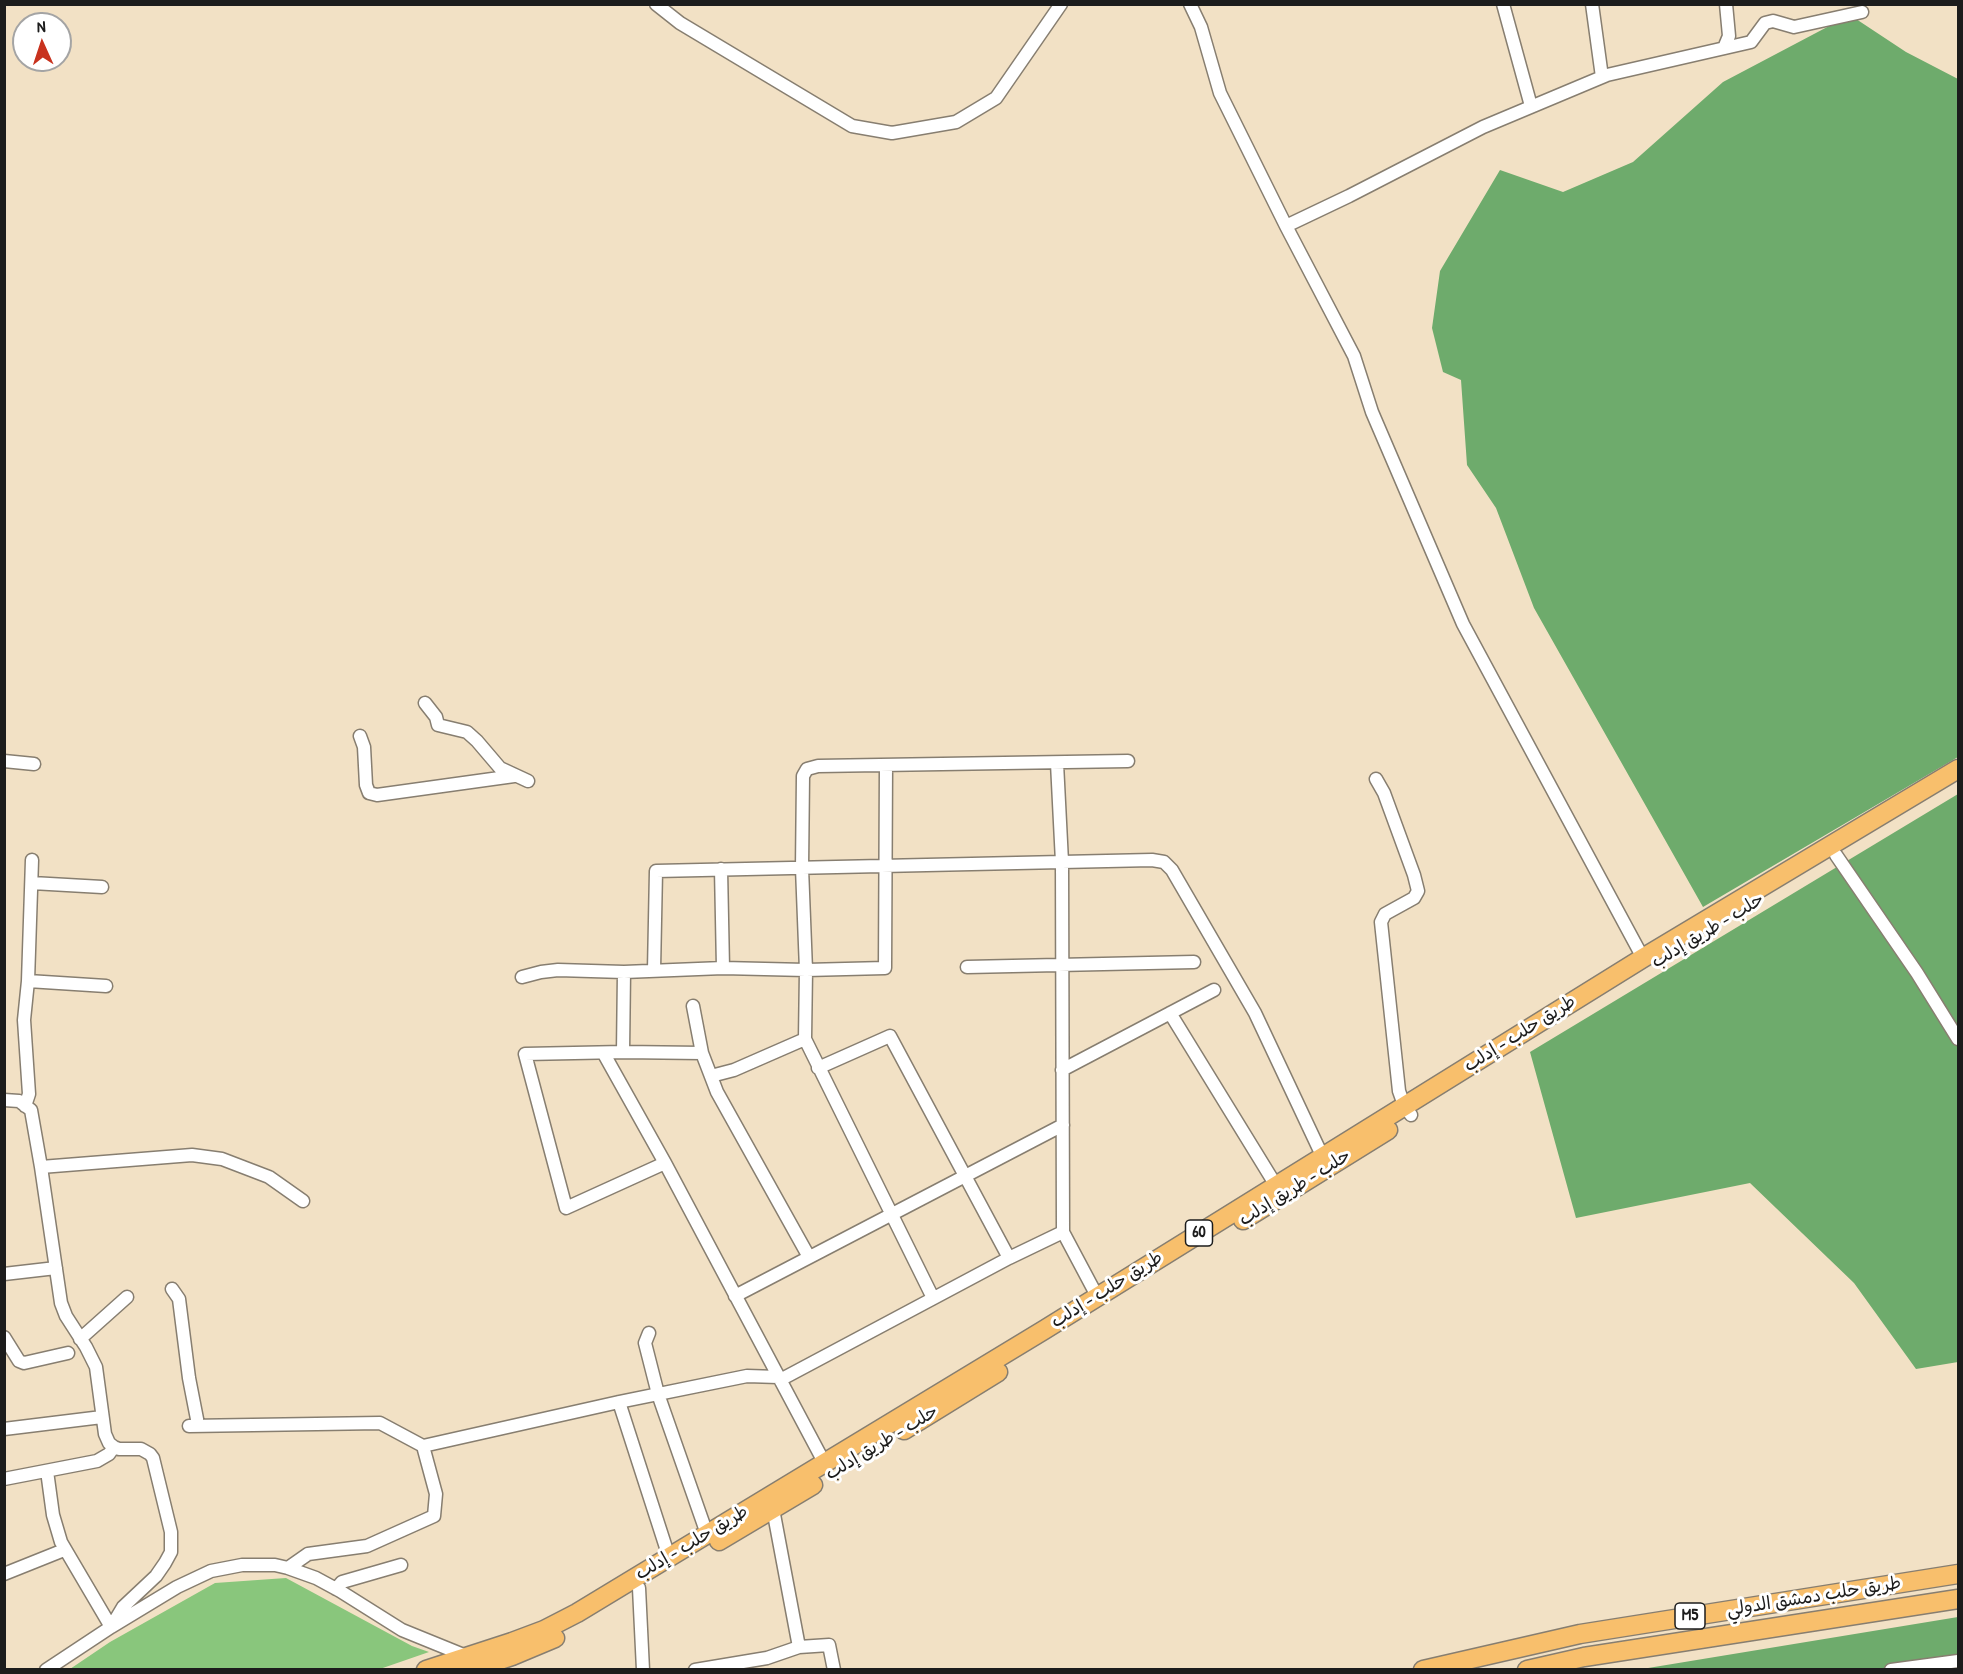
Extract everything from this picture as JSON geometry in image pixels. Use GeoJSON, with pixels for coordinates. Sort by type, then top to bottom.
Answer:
{"type":"FeatureCollection","features":[{"type":"Feature","properties":{"kind":"highway","name":"طريق حلب - إدلب"},"geometry":{"type":"LineString","coordinates":[[426,1670],[468,1663],[544,1630],[577,1612],[1100,1301],[1959,769]]}},
{"type":"Feature","properties":{"kind":"highway","name":"حلب - طريق إدلب"},"geometry":{"type":"LineString","coordinates":[[1645,963],[1836,855],[1959,782]]}},
{"type":"Feature","properties":{"kind":"highway","name":"حلب - طريق إدلب"},"geometry":{"type":"LineString","coordinates":[[468,1663],[513,1663],[571,1630],[963,1394],[1100,1301]]}},
{"type":"Feature","properties":{"kind":"highway","name":"طريق حلب دمشق الدولي"},"geometry":{"type":"LineString","coordinates":[[1423,1670],[1580,1634],[1959,1574]]}},
{"type":"Feature","properties":{"kind":"highway","name":"طريق حلب دمشق الدولي"},"geometry":{"type":"LineString","coordinates":[[1527,1670],[1596,1656],[1959,1599]]}},
{"type":"Feature","properties":{"kind":"street"},"geometry":{"type":"LineString","coordinates":[[656,4],[680,23],[852,126],[891,133],[956,122],[996,98],[1061,4]]}},
{"type":"Feature","properties":{"kind":"street"},"geometry":{"type":"LineString","coordinates":[[1190,4],[1201,27],[1220,93],[1354,356],[1372,412],[1463,624],[1645,963]]}},
{"type":"Feature","properties":{"kind":"street"},"geometry":{"type":"LineString","coordinates":[[1503,4],[1531,106]]}},
{"type":"Feature","properties":{"kind":"street"},"geometry":{"type":"LineString","coordinates":[[1592,4],[1602,77]]}},
{"type":"Feature","properties":{"kind":"street"},"geometry":{"type":"LineString","coordinates":[[1724,48],[1729,36],[1725,4]]}},
{"type":"Feature","properties":{"kind":"street"},"geometry":{"type":"LineString","coordinates":[[1286,226],[1483,127],[1602,77],[1751,42],[1765,23],[1773,21],[1794,27],[1862,12]]}},
{"type":"Feature","properties":{"kind":"street"},"geometry":{"type":"LineString","coordinates":[[425,703],[436,717],[438,725],[467,732],[500,768],[528,781]]}},
{"type":"Feature","properties":{"kind":"street"},"geometry":{"type":"LineString","coordinates":[[360,736],[364,747],[366,786],[369,793],[376,795],[514,776]]}},
{"type":"Feature","properties":{"kind":"street"},"geometry":{"type":"LineString","coordinates":[[4,761],[34,764]]}},
{"type":"Feature","properties":{"kind":"street"},"geometry":{"type":"LineString","coordinates":[[933,1298],[805,1039],[803,776],[807,769],[818,766],[1128,761]]}},
{"type":"Feature","properties":{"kind":"street"},"geometry":{"type":"LineString","coordinates":[[1057,763],[1062,862],[1063,1232],[1100,1301]]}},
{"type":"Feature","properties":{"kind":"street"},"geometry":{"type":"LineString","coordinates":[[522,977],[558,970],[624,972],[723,968],[806,970],[885,968],[886,765]]}},
{"type":"Feature","properties":{"kind":"street"},"geometry":{"type":"LineString","coordinates":[[1376,779],[1384,793],[1418,891],[1414,898],[1385,914],[1381,922],[1396,1074],[1399,1091],[1408,1110]]}},
{"type":"Feature","properties":{"kind":"street"},"geometry":{"type":"LineString","coordinates":[[1836,855],[1959,1039]]}},
{"type":"Feature","properties":{"kind":"street"},"geometry":{"type":"LineString","coordinates":[[25,1106],[29,1094],[24,1020],[28,981],[33,860]]}},
{"type":"Feature","properties":{"kind":"street"},"geometry":{"type":"LineString","coordinates":[[654,970],[656,871],[1152,860],[1164,862],[1172,870],[1255,1013],[1319,1149]]}},
{"type":"Feature","properties":{"kind":"street"},"geometry":{"type":"LineString","coordinates":[[721,868],[723,968]]}},
{"type":"Feature","properties":{"kind":"street"},"geometry":{"type":"LineString","coordinates":[[32,883],[102,887]]}},
{"type":"Feature","properties":{"kind":"street"},"geometry":{"type":"LineString","coordinates":[[967,967],[1194,962]]}},
{"type":"Feature","properties":{"kind":"street"},"geometry":{"type":"LineString","coordinates":[[623,1052],[624,972]]}},
{"type":"Feature","properties":{"kind":"street"},"geometry":{"type":"LineString","coordinates":[[28,981],[106,986]]}},
{"type":"Feature","properties":{"kind":"street"},"geometry":{"type":"LineString","coordinates":[[1062,1070],[1214,990]]}},
{"type":"Feature","properties":{"kind":"street"},"geometry":{"type":"LineString","coordinates":[[693,1006],[702,1053],[717,1092],[809,1257]]}},
{"type":"Feature","properties":{"kind":"street"},"geometry":{"type":"LineString","coordinates":[[1170,1013],[1272,1179]]}},
{"type":"Feature","properties":{"kind":"street"},"geometry":{"type":"LineString","coordinates":[[818,1068],[890,1036],[1009,1257]]}},
{"type":"Feature","properties":{"kind":"street"},"geometry":{"type":"LineString","coordinates":[[711,1076],[734,1070],[805,1039]]}},
{"type":"Feature","properties":{"kind":"street"},"geometry":{"type":"LineString","coordinates":[[665,1163],[566,1208],[525,1054],[702,1053]]}},
{"type":"Feature","properties":{"kind":"street"},"geometry":{"type":"LineString","coordinates":[[604,1054],[665,1163],[825,1464]]}},
{"type":"Feature","properties":{"kind":"street"},"geometry":{"type":"LineString","coordinates":[[4,1100],[19,1101],[31,1110],[61,1303],[66,1316],[96,1367],[105,1434],[109,1443],[114,1447],[141,1449],[153,1458],[171,1532],[171,1544],[165,1563],[156,1576],[123,1607],[111,1627]]}},
{"type":"Feature","properties":{"kind":"street"},"geometry":{"type":"LineString","coordinates":[[735,1296],[1063,1125]]}},
{"type":"Feature","properties":{"kind":"street"},"geometry":{"type":"LineString","coordinates":[[41,1167],[192,1155],[222,1159],[269,1177],[303,1201]]}},
{"type":"Feature","properties":{"kind":"street"},"geometry":{"type":"LineString","coordinates":[[172,1289],[179,1299],[193,1423],[380,1423],[423,1446],[747,1376],[779,1378],[1009,1257],[1063,1232]]}},
{"type":"Feature","properties":{"kind":"street"},"geometry":{"type":"LineString","coordinates":[[4,1274],[56,1268]]}},
{"type":"Feature","properties":{"kind":"street"},"geometry":{"type":"LineString","coordinates":[[80,1339],[127,1297]]}},
{"type":"Feature","properties":{"kind":"street"},"geometry":{"type":"LineString","coordinates":[[649,1333],[645,1343],[658,1394],[706,1534]]}},
{"type":"Feature","properties":{"kind":"street"},"geometry":{"type":"LineString","coordinates":[[4,1337],[19,1361],[24,1363],[68,1353]]}},
{"type":"Feature","properties":{"kind":"street"},"geometry":{"type":"LineString","coordinates":[[619,1402],[669,1557]]}},
{"type":"Feature","properties":{"kind":"street"},"geometry":{"type":"LineString","coordinates":[[4,1429],[102,1417]]}},
{"type":"Feature","properties":{"kind":"street"},"geometry":{"type":"LineString","coordinates":[[288,1568],[308,1554],[367,1546],[434,1516],[436,1494],[423,1446]]}},
{"type":"Feature","properties":{"kind":"street"},"geometry":{"type":"LineString","coordinates":[[4,1479],[97,1461],[114,1447]]}},
{"type":"Feature","properties":{"kind":"street"},"geometry":{"type":"LineString","coordinates":[[47,1471],[53,1515],[64,1550],[111,1627]]}},
{"type":"Feature","properties":{"kind":"street"},"geometry":{"type":"LineString","coordinates":[[773,1509],[800,1647]]}},
{"type":"Feature","properties":{"kind":"street"},"geometry":{"type":"LineString","coordinates":[[4,1574],[64,1550]]}},
{"type":"Feature","properties":{"kind":"street"},"geometry":{"type":"LineString","coordinates":[[46,1670],[158,1597],[211,1571],[242,1565],[275,1565],[316,1578],[402,1630],[468,1663]]}},
{"type":"Feature","properties":{"kind":"street"},"geometry":{"type":"LineString","coordinates":[[336,1589],[342,1582],[401,1565]]}},
{"type":"Feature","properties":{"kind":"street"},"geometry":{"type":"LineString","coordinates":[[639,1588],[643,1670]]}},
{"type":"Feature","properties":{"kind":"street"},"geometry":{"type":"LineString","coordinates":[[694,1670],[767,1658],[800,1647],[829,1645],[834,1670]]}},
{"type":"Feature","properties":{"kind":"street"},"geometry":{"type":"LineString","coordinates":[[67,1656],[70,1670]]}},
{"type":"Feature","properties":{"kind":"street"},"geometry":{"type":"LineString","coordinates":[[1892,1670],[1959,1661]]}},
{"type":"Feature","properties":{"kind":"green space"},"geometry":{"type":"Polygon","coordinates":[[[1850,15],[1906,52],[1958,79],[1958,757],[1703,907],[1534,608],[1496,508],[1467,465],[1461,380],[1443,372],[1432,328],[1440,271],[1500,170],[1563,192],[1633,162],[1723,82],[1850,15]]]}},
{"type":"Feature","properties":{"kind":"green space"},"geometry":{"type":"Polygon","coordinates":[[[1958,794],[1958,1362],[1916,1369],[1854,1283],[1750,1183],[1576,1218],[1530,1052],[1958,794]]]}},
{"type":"Feature","properties":{"kind":"green space"},"geometry":{"type":"Polygon","coordinates":[[[286,1578],[412,1646],[429,1652],[377,1670],[70,1669],[110,1642],[215,1583],[286,1578]]]}},
{"type":"Feature","properties":{"kind":"green space"},"geometry":{"type":"Polygon","coordinates":[[[1958,1617],[1958,1669],[1642,1669],[1958,1617]]]}}]}
